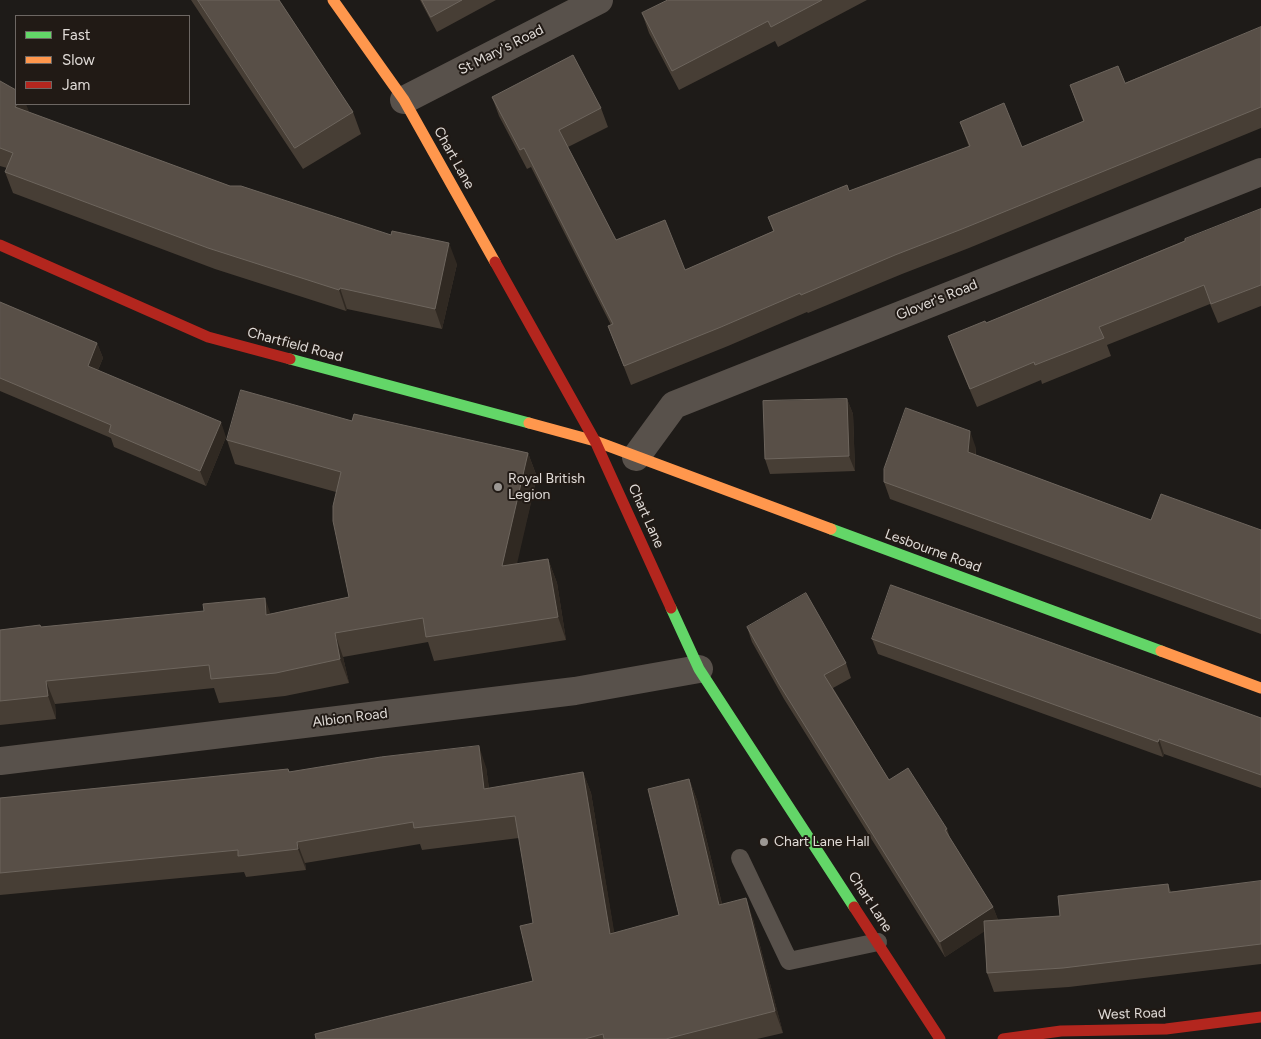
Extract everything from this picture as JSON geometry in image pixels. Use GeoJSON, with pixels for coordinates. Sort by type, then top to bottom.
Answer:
{"type":"FeatureCollection","features":[{"type":"Feature","properties":{"kind":"street","name":"Chart Lane"},"geometry":{"type":"LineString","coordinates":[[333,0],[404,100],[595,441],[699,669],[940,1039]]}},
{"type":"Feature","properties":{"kind":"street","name":"St Mary's Road"},"geometry":{"type":"LineString","coordinates":[[404,100],[599,0]]}},
{"type":"Feature","properties":{"kind":"street","name":"Glover's Road"},"geometry":{"type":"LineString","coordinates":[[636,457],[674,405],[1261,172]]}},
{"type":"Feature","properties":{"kind":"street","name":"Chartfield Road"},"geometry":{"type":"LineString","coordinates":[[0,245],[208,337],[595,441]]}},
{"type":"Feature","properties":{"kind":"street","name":"Lesbourne Road"},"geometry":{"type":"LineString","coordinates":[[595,441],[1261,688]]}},
{"type":"Feature","properties":{"kind":"street","name":"Albion Road"},"geometry":{"type":"LineString","coordinates":[[0,760],[575,691],[699,669]]}},
{"type":"Feature","properties":{"kind":"street","name":"West Road"},"geometry":{"type":"LineString","coordinates":[[1003,1039],[1061,1031],[1165,1034],[1261,1017]]}},
{"type":"Feature","properties":{"kind":"lane"},"geometry":{"type":"LineString","coordinates":[[740,858],[789,961],[878,942]]}},
{"type":"Feature","properties":{"kind":"building"},"geometry":{"type":"Polygon","coordinates":[[[198,0],[279,0],[353,112],[295,148],[198,0]]]}},
{"type":"Feature","properties":{"kind":"building"},"geometry":{"type":"Polygon","coordinates":[[[422,0],[462,0],[431,17],[422,0]]]}},
{"type":"Feature","properties":{"kind":"building"},"geometry":{"type":"Polygon","coordinates":[[[668,0],[822,0],[771,27],[768,21],[672,71],[642,13],[668,0]]]}},
{"type":"Feature","properties":{"kind":"building"},"geometry":{"type":"Polygon","coordinates":[[[1261,27],[1261,107],[624,366],[608,326],[613,324],[524,148],[520,150],[492,97],[573,55],[601,108],[559,130],[616,240],[665,220],[685,270],[774,231],[768,217],[847,185],[849,191],[970,146],[960,122],[1004,103],[1022,147],[1084,121],[1070,85],[1118,66],[1125,83],[1261,27]]]}},
{"type":"Feature","properties":{"kind":"building"},"geometry":{"type":"Polygon","coordinates":[[[0,81],[15,89],[15,107],[230,186],[241,186],[391,235],[392,231],[449,243],[435,309],[340,288],[339,290],[208,248],[5,172],[13,153],[0,148],[0,81]]]}},
{"type":"Feature","properties":{"kind":"building"},"geometry":{"type":"Polygon","coordinates":[[[1261,209],[1261,285],[1211,304],[1204,285],[1099,327],[1104,338],[1035,365],[1034,362],[970,389],[948,336],[985,321],[986,323],[1261,209]]]}},
{"type":"Feature","properties":{"kind":"building"},"geometry":{"type":"Polygon","coordinates":[[[0,302],[97,343],[88,366],[221,422],[200,471],[109,432],[111,425],[0,378],[0,302]]]}},
{"type":"Feature","properties":{"kind":"building"},"geometry":{"type":"Polygon","coordinates":[[[241,390],[352,421],[354,414],[528,453],[502,566],[548,559],[558,617],[426,637],[423,618],[335,633],[340,659],[276,673],[211,679],[209,665],[46,681],[48,696],[0,701],[0,630],[204,611],[203,604],[265,598],[266,615],[349,597],[333,521],[333,506],[341,472],[227,440],[241,390]]]}},
{"type":"Feature","properties":{"kind":"building"},"geometry":{"type":"Polygon","coordinates":[[[847,399],[849,456],[765,459],[763,401],[847,399]]]}},
{"type":"Feature","properties":{"kind":"building"},"geometry":{"type":"Polygon","coordinates":[[[906,408],[970,431],[968,452],[1151,520],[1161,494],[1261,530],[1261,619],[884,482],[884,469],[906,408]]]}},
{"type":"Feature","properties":{"kind":"building"},"geometry":{"type":"Polygon","coordinates":[[[891,585],[1261,718],[1261,775],[1159,739],[1158,742],[872,639],[891,585]]]}},
{"type":"Feature","properties":{"kind":"building"},"geometry":{"type":"Polygon","coordinates":[[[806,593],[846,663],[824,675],[889,780],[908,768],[993,907],[940,942],[779,684],[747,627],[806,593]]]}},
{"type":"Feature","properties":{"kind":"building"},"geometry":{"type":"Polygon","coordinates":[[[479,746],[484,789],[583,772],[610,934],[679,915],[648,789],[689,779],[719,905],[746,898],[775,1011],[666,1039],[604,1039],[603,1034],[585,1039],[316,1039],[315,1034],[533,981],[520,926],[533,923],[515,816],[414,828],[413,822],[297,842],[298,849],[238,856],[238,850],[0,873],[0,798],[288,769],[289,772],[381,757],[479,746]]]}},
{"type":"Feature","properties":{"kind":"building"},"geometry":{"type":"Polygon","coordinates":[[[1261,881],[1261,944],[1063,968],[987,973],[984,921],[1060,916],[1058,896],[1168,884],[1169,892],[1261,881]]]}},
{"type":"Feature","properties":{"kind":"traffic: fast"},"geometry":{"type":"LineString","coordinates":[[290,359],[529,423]]}},
{"type":"Feature","properties":{"kind":"traffic: fast"},"geometry":{"type":"LineString","coordinates":[[831,529],[1161,651]]}},
{"type":"Feature","properties":{"kind":"traffic: fast"},"geometry":{"type":"LineString","coordinates":[[671,608],[699,669],[854,907]]}},
{"type":"Feature","properties":{"kind":"traffic: slow"},"geometry":{"type":"LineString","coordinates":[[333,0],[404,100],[495,262]]}},
{"type":"Feature","properties":{"kind":"traffic: slow"},"geometry":{"type":"LineString","coordinates":[[529,423],[595,441],[831,529]]}},
{"type":"Feature","properties":{"kind":"traffic: slow"},"geometry":{"type":"LineString","coordinates":[[1161,651],[1261,688]]}},
{"type":"Feature","properties":{"kind":"traffic: jam"},"geometry":{"type":"LineString","coordinates":[[0,245],[208,337],[290,359]]}},
{"type":"Feature","properties":{"kind":"traffic: jam"},"geometry":{"type":"LineString","coordinates":[[495,262],[595,441],[671,608]]}},
{"type":"Feature","properties":{"kind":"traffic: jam"},"geometry":{"type":"LineString","coordinates":[[854,907],[940,1039]]}},
{"type":"Feature","properties":{"kind":"traffic: jam"},"geometry":{"type":"LineString","coordinates":[[1003,1039],[1061,1031],[1166,1029],[1261,1017]]}},
{"type":"Feature","properties":{"kind":"place","name":"Royal British Legion"},"geometry":{"type":"Point","coordinates":[498,487]}},
{"type":"Feature","properties":{"kind":"place","name":"Chart Lane Hall"},"geometry":{"type":"Point","coordinates":[764,842]}}]}
